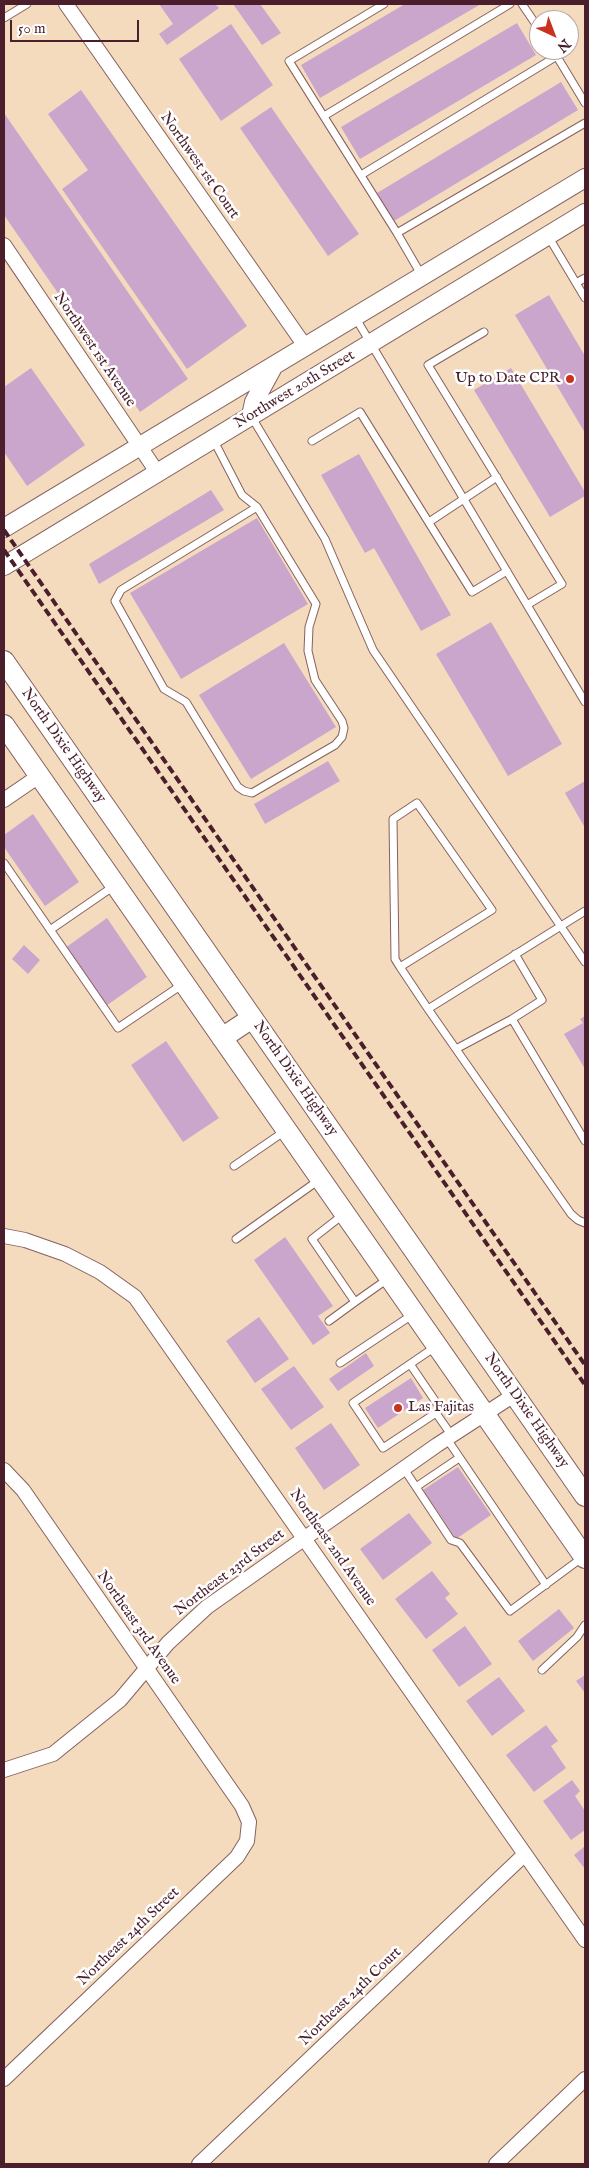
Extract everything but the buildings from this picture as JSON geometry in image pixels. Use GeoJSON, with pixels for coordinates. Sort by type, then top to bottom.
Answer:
{"type":"FeatureCollection","features":[{"type":"Feature","properties":{"kind":"main road","name":"North Dixie Highway"},"geometry":{"type":"LineString","coordinates":[[4,661],[585,1496]]}},
{"type":"Feature","properties":{"kind":"main road"},"geometry":{"type":"LineString","coordinates":[[4,725],[585,1557]]}},
{"type":"Feature","properties":{"kind":"main road"},"geometry":{"type":"LineString","coordinates":[[222,1038],[252,1018]]}},
{"type":"Feature","properties":{"kind":"street","name":"Northwest 1st Court"},"geometry":{"type":"LineString","coordinates":[[66,4],[305,346]]}},
{"type":"Feature","properties":{"kind":"street"},"geometry":{"type":"LineString","coordinates":[[4,528],[585,178]]}},
{"type":"Feature","properties":{"kind":"street","name":"Northwest 20th Street"},"geometry":{"type":"LineString","coordinates":[[4,566],[585,213]]}},
{"type":"Feature","properties":{"kind":"street","name":"Northwest 1st Avenue"},"geometry":{"type":"LineString","coordinates":[[4,245],[157,472]]}},
{"type":"Feature","properties":{"kind":"street"},"geometry":{"type":"LineString","coordinates":[[251,416],[254,402],[275,364]]}},
{"type":"Feature","properties":{"kind":"street"},"geometry":{"type":"LineString","coordinates":[[4,800],[39,776]]}},
{"type":"Feature","properties":{"kind":"street","name":"Northeast 2nd Avenue"},"geometry":{"type":"LineString","coordinates":[[4,1236],[25,1240],[65,1254],[100,1272],[136,1297],[585,1940]]}},
{"type":"Feature","properties":{"kind":"street","name":"Northeast 23rd Street"},"geometry":{"type":"LineString","coordinates":[[4,1770],[53,1754],[120,1700],[180,1630],[207,1607],[449,1437],[514,1394]]}},
{"type":"Feature","properties":{"kind":"street","name":"Northeast 3rd Avenue"},"geometry":{"type":"LineString","coordinates":[[4,1470],[23,1490],[242,1806]]}},
{"type":"Feature","properties":{"kind":"street","name":"Northeast 24th Street"},"geometry":{"type":"LineString","coordinates":[[4,2079],[237,1857],[247,1841],[249,1822],[242,1806]]}},
{"type":"Feature","properties":{"kind":"street","name":"Northeast 24th Court"},"geometry":{"type":"LineString","coordinates":[[200,2164],[525,1854]]}},
{"type":"Feature","properties":{"kind":"street"},"geometry":{"type":"LineString","coordinates":[[496,2164],[585,2079]]}},
{"type":"Feature","properties":{"kind":"lane"},"geometry":{"type":"LineString","coordinates":[[4,18],[28,4]]}},
{"type":"Feature","properties":{"kind":"lane"},"geometry":{"type":"LineString","coordinates":[[384,4],[289,61],[422,276]]}},
{"type":"Feature","properties":{"kind":"lane"},"geometry":{"type":"LineString","coordinates":[[324,116],[510,4]]}},
{"type":"Feature","properties":{"kind":"lane"},"geometry":{"type":"LineString","coordinates":[[361,175],[544,60]]}},
{"type":"Feature","properties":{"kind":"lane"},"geometry":{"type":"LineString","coordinates":[[559,60],[585,103]]}},
{"type":"Feature","properties":{"kind":"lane"},"geometry":{"type":"LineString","coordinates":[[397,233],[585,123]]}},
{"type":"Feature","properties":{"kind":"lane"},"geometry":{"type":"LineString","coordinates":[[548,236],[585,298]]}},
{"type":"Feature","properties":{"kind":"lane"},"geometry":{"type":"LineString","coordinates":[[576,283],[585,278]]}},
{"type":"Feature","properties":{"kind":"lane"},"geometry":{"type":"LineString","coordinates":[[355,317],[585,702]]}},
{"type":"Feature","properties":{"kind":"lane"},"geometry":{"type":"LineString","coordinates":[[484,332],[428,364],[562,584],[527,605]]}},
{"type":"Feature","properties":{"kind":"lane"},"geometry":{"type":"LineString","coordinates":[[312,441],[360,412],[472,592],[506,571]]}},
{"type":"Feature","properties":{"kind":"lane"},"geometry":{"type":"LineString","coordinates":[[251,416],[325,539],[373,650],[585,962]]}},
{"type":"Feature","properties":{"kind":"lane"},"geometry":{"type":"LineString","coordinates":[[213,439],[242,495],[257,507],[316,604],[309,627],[308,651],[316,680],[342,721],[344,728],[342,737],[335,745],[252,793],[238,787],[186,702],[164,689],[115,601],[121,590],[257,507]]}},
{"type":"Feature","properties":{"kind":"lane"},"geometry":{"type":"LineString","coordinates":[[429,522],[497,477]]}},
{"type":"Feature","properties":{"kind":"lane"},"geometry":{"type":"LineString","coordinates":[[400,967],[492,910],[417,804],[393,819],[394,958],[400,967],[456,1049],[571,1214],[578,1220],[585,1222]]}},
{"type":"Feature","properties":{"kind":"lane"},"geometry":{"type":"LineString","coordinates":[[4,863],[118,1028],[184,983]]}},
{"type":"Feature","properties":{"kind":"lane"},"geometry":{"type":"LineString","coordinates":[[50,930],[115,885]]}},
{"type":"Feature","properties":{"kind":"lane"},"geometry":{"type":"LineString","coordinates":[[428,1008],[585,910]]}},
{"type":"Feature","properties":{"kind":"lane"},"geometry":{"type":"LineString","coordinates":[[456,1049],[542,1000],[515,954]]}},
{"type":"Feature","properties":{"kind":"lane"},"geometry":{"type":"LineString","coordinates":[[512,1018],[585,1141]]}},
{"type":"Feature","properties":{"kind":"lane"},"geometry":{"type":"LineString","coordinates":[[234,1166],[286,1130]]}},
{"type":"Feature","properties":{"kind":"lane"},"geometry":{"type":"LineString","coordinates":[[236,1239],[320,1179]]}},
{"type":"Feature","properties":{"kind":"lane"},"geometry":{"type":"LineString","coordinates":[[345,1214],[312,1239],[355,1302]]}},
{"type":"Feature","properties":{"kind":"lane"},"geometry":{"type":"LineString","coordinates":[[329,1321],[389,1278]]}},
{"type":"Feature","properties":{"kind":"lane"},"geometry":{"type":"LineString","coordinates":[[340,1363],[415,1314]]}},
{"type":"Feature","properties":{"kind":"lane"},"geometry":{"type":"LineString","coordinates":[[410,1364],[440,1408],[436,1413],[383,1448],[353,1403],[410,1364],[437,1346]]}},
{"type":"Feature","properties":{"kind":"lane"},"geometry":{"type":"LineString","coordinates":[[436,1413],[460,1458],[546,1585]]}},
{"type":"Feature","properties":{"kind":"lane"},"geometry":{"type":"LineString","coordinates":[[416,1487],[460,1458]]}},
{"type":"Feature","properties":{"kind":"lane"},"geometry":{"type":"LineString","coordinates":[[404,1469],[452,1540],[460,1543],[510,1611],[585,1557]]}},
{"type":"Feature","properties":{"kind":"lane"},"geometry":{"type":"LineString","coordinates":[[542,1670],[577,1638],[585,1625]]}},
{"type":"Feature","properties":{"kind":"railway"},"geometry":{"type":"LineString","coordinates":[[4,530],[585,1365]]}},
{"type":"Feature","properties":{"kind":"railway"},"geometry":{"type":"LineString","coordinates":[[4,550],[585,1385]]}},
{"type":"Feature","properties":{"kind":"place","name":"Up to Date CPR"},"geometry":{"type":"Point","coordinates":[570,379]}},
{"type":"Feature","properties":{"kind":"place","name":"Las Fajitas"},"geometry":{"type":"Point","coordinates":[398,1408]}}]}
